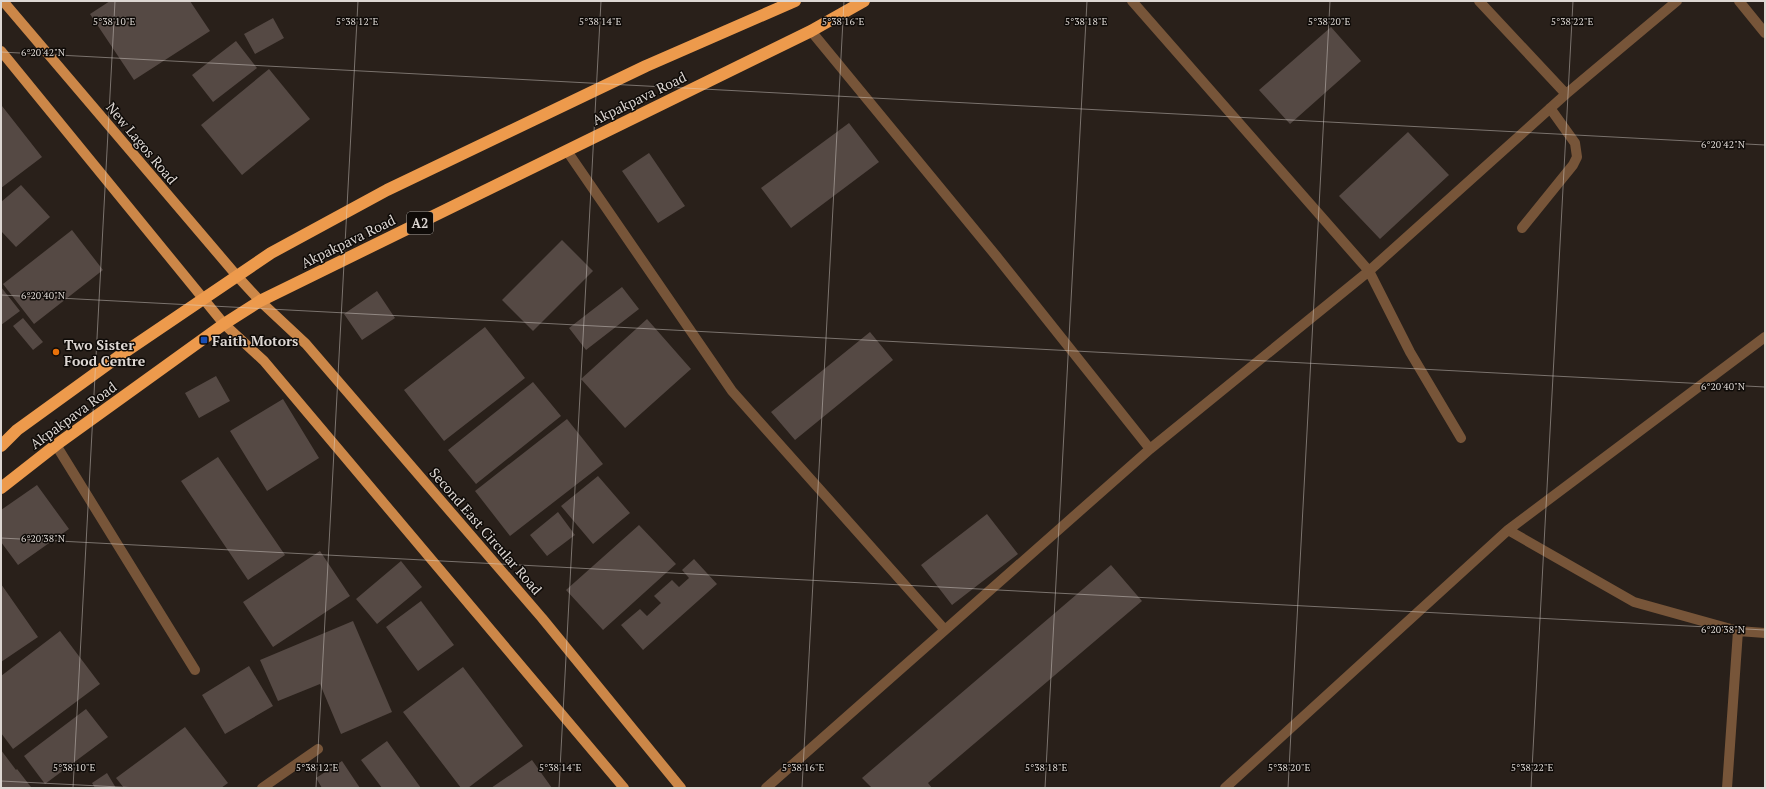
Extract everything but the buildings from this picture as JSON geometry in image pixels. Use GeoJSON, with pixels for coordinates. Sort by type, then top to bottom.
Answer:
{"type":"FeatureCollection","features":[{"type":"Feature","properties":{"kind":"highway","name":"Akpakpava Road"},"geometry":{"type":"LineString","coordinates":[[1,446],[17,430],[122,354],[271,253],[387,190],[646,66],[795,1]]}},
{"type":"Feature","properties":{"kind":"highway","name":"Akpakpava Road"},"geometry":{"type":"LineString","coordinates":[[1,488],[56,445],[224,324],[260,301],[811,31],[864,1]]}},
{"type":"Feature","properties":{"kind":"main road","name":"New Lagos Road"},"geometry":{"type":"LineString","coordinates":[[3,1],[237,276],[260,301]]}},
{"type":"Feature","properties":{"kind":"main road"},"geometry":{"type":"LineString","coordinates":[[1,51],[224,324],[264,362],[624,788]]}},
{"type":"Feature","properties":{"kind":"main road","name":"Second East Circular Road"},"geometry":{"type":"LineString","coordinates":[[260,301],[311,350],[542,618],[681,788]]}},
{"type":"Feature","properties":{"kind":"street"},"geometry":{"type":"LineString","coordinates":[[1132,1],[1369,271],[1410,352],[1461,438]]}},
{"type":"Feature","properties":{"kind":"street"},"geometry":{"type":"LineString","coordinates":[[1479,1],[1566,94]]}},
{"type":"Feature","properties":{"kind":"street"},"geometry":{"type":"LineString","coordinates":[[766,788],[1150,449],[1369,271],[1550,108],[1676,1]]}},
{"type":"Feature","properties":{"kind":"street"},"geometry":{"type":"LineString","coordinates":[[1739,1],[1765,33]]}},
{"type":"Feature","properties":{"kind":"street"},"geometry":{"type":"LineString","coordinates":[[811,31],[997,257],[1150,449]]}},
{"type":"Feature","properties":{"kind":"street"},"geometry":{"type":"LineString","coordinates":[[1522,228],[1573,165],[1577,157],[1575,143],[1550,108]]}},
{"type":"Feature","properties":{"kind":"street"},"geometry":{"type":"LineString","coordinates":[[567,150],[732,391],[945,630]]}},
{"type":"Feature","properties":{"kind":"street"},"geometry":{"type":"LineString","coordinates":[[1225,788],[1508,530],[1765,337]]}},
{"type":"Feature","properties":{"kind":"street"},"geometry":{"type":"LineString","coordinates":[[56,445],[195,670]]}},
{"type":"Feature","properties":{"kind":"street"},"geometry":{"type":"LineString","coordinates":[[1508,530],[1634,602],[1738,631],[1765,633]]}},
{"type":"Feature","properties":{"kind":"street"},"geometry":{"type":"LineString","coordinates":[[1726,788],[1738,631]]}},
{"type":"Feature","properties":{"kind":"street"},"geometry":{"type":"LineString","coordinates":[[262,788],[318,748]]}},
{"type":"Feature","properties":{"kind":"place","name":"Faith Motors"},"geometry":{"type":"Point","coordinates":[204,340]}},
{"type":"Feature","properties":{"kind":"place","name":"Two Sister Food Centre"},"geometry":{"type":"Point","coordinates":[56,352]}}]}
